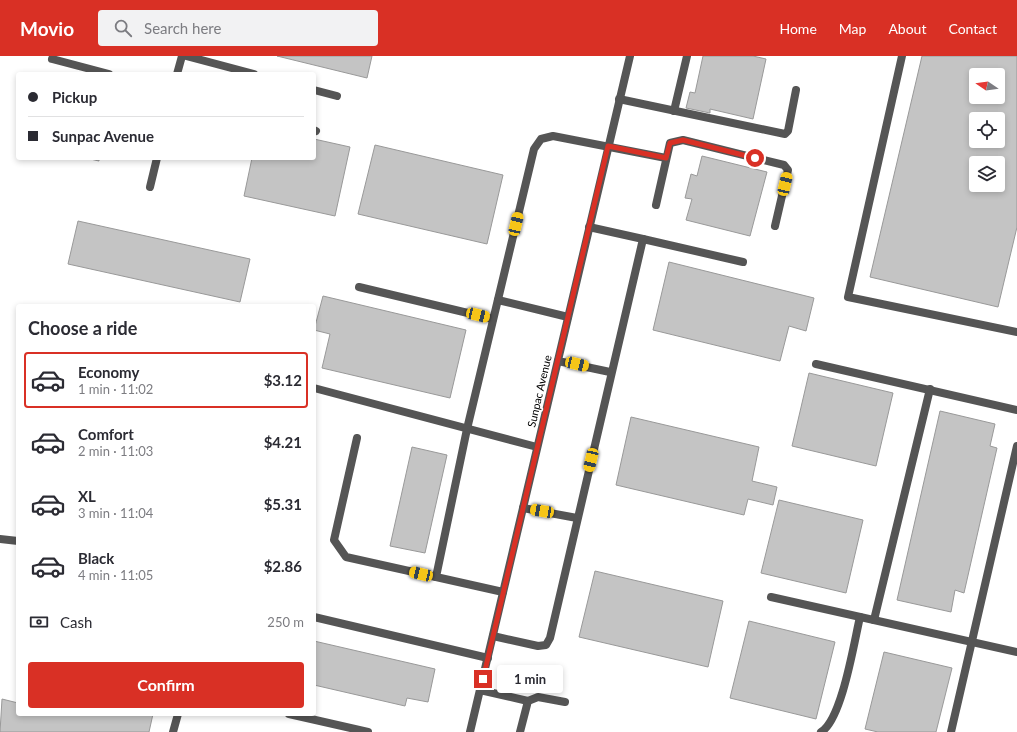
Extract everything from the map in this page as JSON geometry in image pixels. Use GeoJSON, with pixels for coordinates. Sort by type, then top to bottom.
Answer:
{"type":"FeatureCollection","features":[{"type":"Feature","properties":{"kind":"street"},"geometry":{"type":"LineString","coordinates":[[178,72],[182,56]]}},
{"type":"Feature","properties":{"kind":"street"},"geometry":{"type":"LineString","coordinates":[[186,56],[246,72]]}},
{"type":"Feature","properties":{"kind":"street","name":"Sunpac Avenue"},"geometry":{"type":"LineString","coordinates":[[470,732],[630,56]]}},
{"type":"Feature","properties":{"kind":"street"},"geometry":{"type":"LineString","coordinates":[[674,111],[687,56]]}},
{"type":"Feature","properties":{"kind":"street"},"geometry":{"type":"LineString","coordinates":[[902,56],[848,298],[1017,332]]}},
{"type":"Feature","properties":{"kind":"street"},"geometry":{"type":"LineString","coordinates":[[52,59],[101,72]]}},
{"type":"Feature","properties":{"kind":"street"},"geometry":{"type":"LineString","coordinates":[[620,99],[785,134],[788,132],[796,90]]}},
{"type":"Feature","properties":{"kind":"street"},"geometry":{"type":"LineString","coordinates":[[316,91],[337,96]]}},
{"type":"Feature","properties":{"kind":"street"},"geometry":{"type":"LineString","coordinates":[[436,577],[467,429],[534,148],[541,139],[553,136],[666,158]]}},
{"type":"Feature","properties":{"kind":"street"},"geometry":{"type":"LineString","coordinates":[[656,205],[670,143],[683,140],[784,165],[788,170],[775,226]]}},
{"type":"Feature","properties":{"kind":"street"},"geometry":{"type":"LineString","coordinates":[[150,187],[157,160]]}},
{"type":"Feature","properties":{"kind":"street"},"geometry":{"type":"LineString","coordinates":[[589,227],[743,262]]}},
{"type":"Feature","properties":{"kind":"street"},"geometry":{"type":"LineString","coordinates":[[493,636],[538,646],[546,645],[550,638],[610,372],[643,239]]}},
{"type":"Feature","properties":{"kind":"street"},"geometry":{"type":"LineString","coordinates":[[359,287],[493,319]]}},
{"type":"Feature","properties":{"kind":"street"},"geometry":{"type":"LineString","coordinates":[[498,300],[568,317]]}},
{"type":"Feature","properties":{"kind":"street"},"geometry":{"type":"LineString","coordinates":[[558,361],[610,372]]}},
{"type":"Feature","properties":{"kind":"street"},"geometry":{"type":"LineString","coordinates":[[816,364],[1017,410]]}},
{"type":"Feature","properties":{"kind":"street"},"geometry":{"type":"LineString","coordinates":[[316,389],[537,447]]}},
{"type":"Feature","properties":{"kind":"street"},"geometry":{"type":"LineString","coordinates":[[874,620],[930,389]]}},
{"type":"Feature","properties":{"kind":"street"},"geometry":{"type":"LineString","coordinates":[[357,438],[334,540],[346,557],[503,592]]}},
{"type":"Feature","properties":{"kind":"street"},"geometry":{"type":"LineString","coordinates":[[951,732],[1017,446]]}},
{"type":"Feature","properties":{"kind":"street"},"geometry":{"type":"LineString","coordinates":[[523,508],[578,518]]}},
{"type":"Feature","properties":{"kind":"street"},"geometry":{"type":"LineString","coordinates":[[0,539],[16,541]]}},
{"type":"Feature","properties":{"kind":"street"},"geometry":{"type":"LineString","coordinates":[[771,597],[1017,652]]}},
{"type":"Feature","properties":{"kind":"street"},"geometry":{"type":"LineString","coordinates":[[316,617],[488,658]]}},
{"type":"Feature","properties":{"kind":"street"},"geometry":{"type":"LineString","coordinates":[[821,732],[833,720],[840,704],[860,617]]}},
{"type":"Feature","properties":{"kind":"street"},"geometry":{"type":"LineString","coordinates":[[480,690],[528,701],[538,697],[565,702]]}},
{"type":"Feature","properties":{"kind":"street"},"geometry":{"type":"LineString","coordinates":[[520,732],[528,701]]}},
{"type":"Feature","properties":{"kind":"street"},"geometry":{"type":"LineString","coordinates":[[173,732],[177,716]]}},
{"type":"Feature","properties":{"kind":"street"},"geometry":{"type":"LineString","coordinates":[[298,716],[368,732]]}},
{"type":"Feature","properties":{"kind":"building"},"geometry":{"type":"Polygon","coordinates":[[[277,56],[372,56],[367,78],[277,56]]]}},
{"type":"Feature","properties":{"kind":"building"},"geometry":{"type":"Polygon","coordinates":[[[703,56],[753,56],[766,59],[753,119],[710,109],[710,113],[686,108],[690,92],[695,93],[703,56]]]}},
{"type":"Feature","properties":{"kind":"building"},"geometry":{"type":"Polygon","coordinates":[[[922,56],[1017,56],[1017,227],[998,307],[870,277],[922,56]]]}},
{"type":"Feature","properties":{"kind":"building"},"geometry":{"type":"Polygon","coordinates":[[[316,139],[350,147],[335,216],[244,196],[252,160],[316,160],[316,139]]]}},
{"type":"Feature","properties":{"kind":"building"},"geometry":{"type":"Polygon","coordinates":[[[375,145],[503,175],[487,244],[358,214],[375,145]]]}},
{"type":"Feature","properties":{"kind":"building"},"geometry":{"type":"Polygon","coordinates":[[[702,156],[767,172],[750,236],[686,220],[692,199],[685,198],[691,174],[697,176],[702,156]]]}},
{"type":"Feature","properties":{"kind":"building"},"geometry":{"type":"Polygon","coordinates":[[[78,221],[250,259],[240,302],[68,264],[78,221]]]}},
{"type":"Feature","properties":{"kind":"building"},"geometry":{"type":"Polygon","coordinates":[[[669,262],[814,298],[806,331],[789,326],[780,361],[653,330],[669,262]]]}},
{"type":"Feature","properties":{"kind":"building"},"geometry":{"type":"Polygon","coordinates":[[[323,296],[466,330],[450,398],[322,368],[330,334],[316,330],[316,322],[323,296]]]}},
{"type":"Feature","properties":{"kind":"building"},"geometry":{"type":"Polygon","coordinates":[[[809,373],[893,393],[876,466],[792,446],[809,373]]]}},
{"type":"Feature","properties":{"kind":"building"},"geometry":{"type":"Polygon","coordinates":[[[940,411],[995,424],[990,446],[997,448],[964,593],[955,590],[951,612],[897,600],[940,411]]]}},
{"type":"Feature","properties":{"kind":"building"},"geometry":{"type":"Polygon","coordinates":[[[631,417],[759,447],[752,481],[777,487],[773,505],[748,499],[744,515],[616,485],[631,417]]]}},
{"type":"Feature","properties":{"kind":"building"},"geometry":{"type":"Polygon","coordinates":[[[412,447],[447,455],[425,553],[390,546],[412,447]]]}},
{"type":"Feature","properties":{"kind":"building"},"geometry":{"type":"Polygon","coordinates":[[[779,500],[863,520],[846,593],[761,573],[779,500]]]}},
{"type":"Feature","properties":{"kind":"building"},"geometry":{"type":"Polygon","coordinates":[[[595,571],[723,601],[708,667],[579,637],[595,571]]]}},
{"type":"Feature","properties":{"kind":"building"},"geometry":{"type":"Polygon","coordinates":[[[749,621],[835,642],[816,719],[730,698],[749,621]]]}},
{"type":"Feature","properties":{"kind":"building"},"geometry":{"type":"Polygon","coordinates":[[[316,641],[435,669],[428,702],[407,698],[405,706],[316,685],[316,641]]]}},
{"type":"Feature","properties":{"kind":"building"},"geometry":{"type":"Polygon","coordinates":[[[884,652],[952,668],[936,732],[878,732],[865,729],[884,652]]]}},
{"type":"Feature","properties":{"kind":"building"},"geometry":{"type":"Polygon","coordinates":[[[2,699],[16,702],[16,716],[153,716],[149,732],[0,732],[2,699]]]}},
{"type":"Feature","properties":{"kind":"route"},"geometry":{"type":"LineString","coordinates":[[483,679],[608,146],[666,158],[670,143],[675,140],[683,140],[755,158]]}}]}
